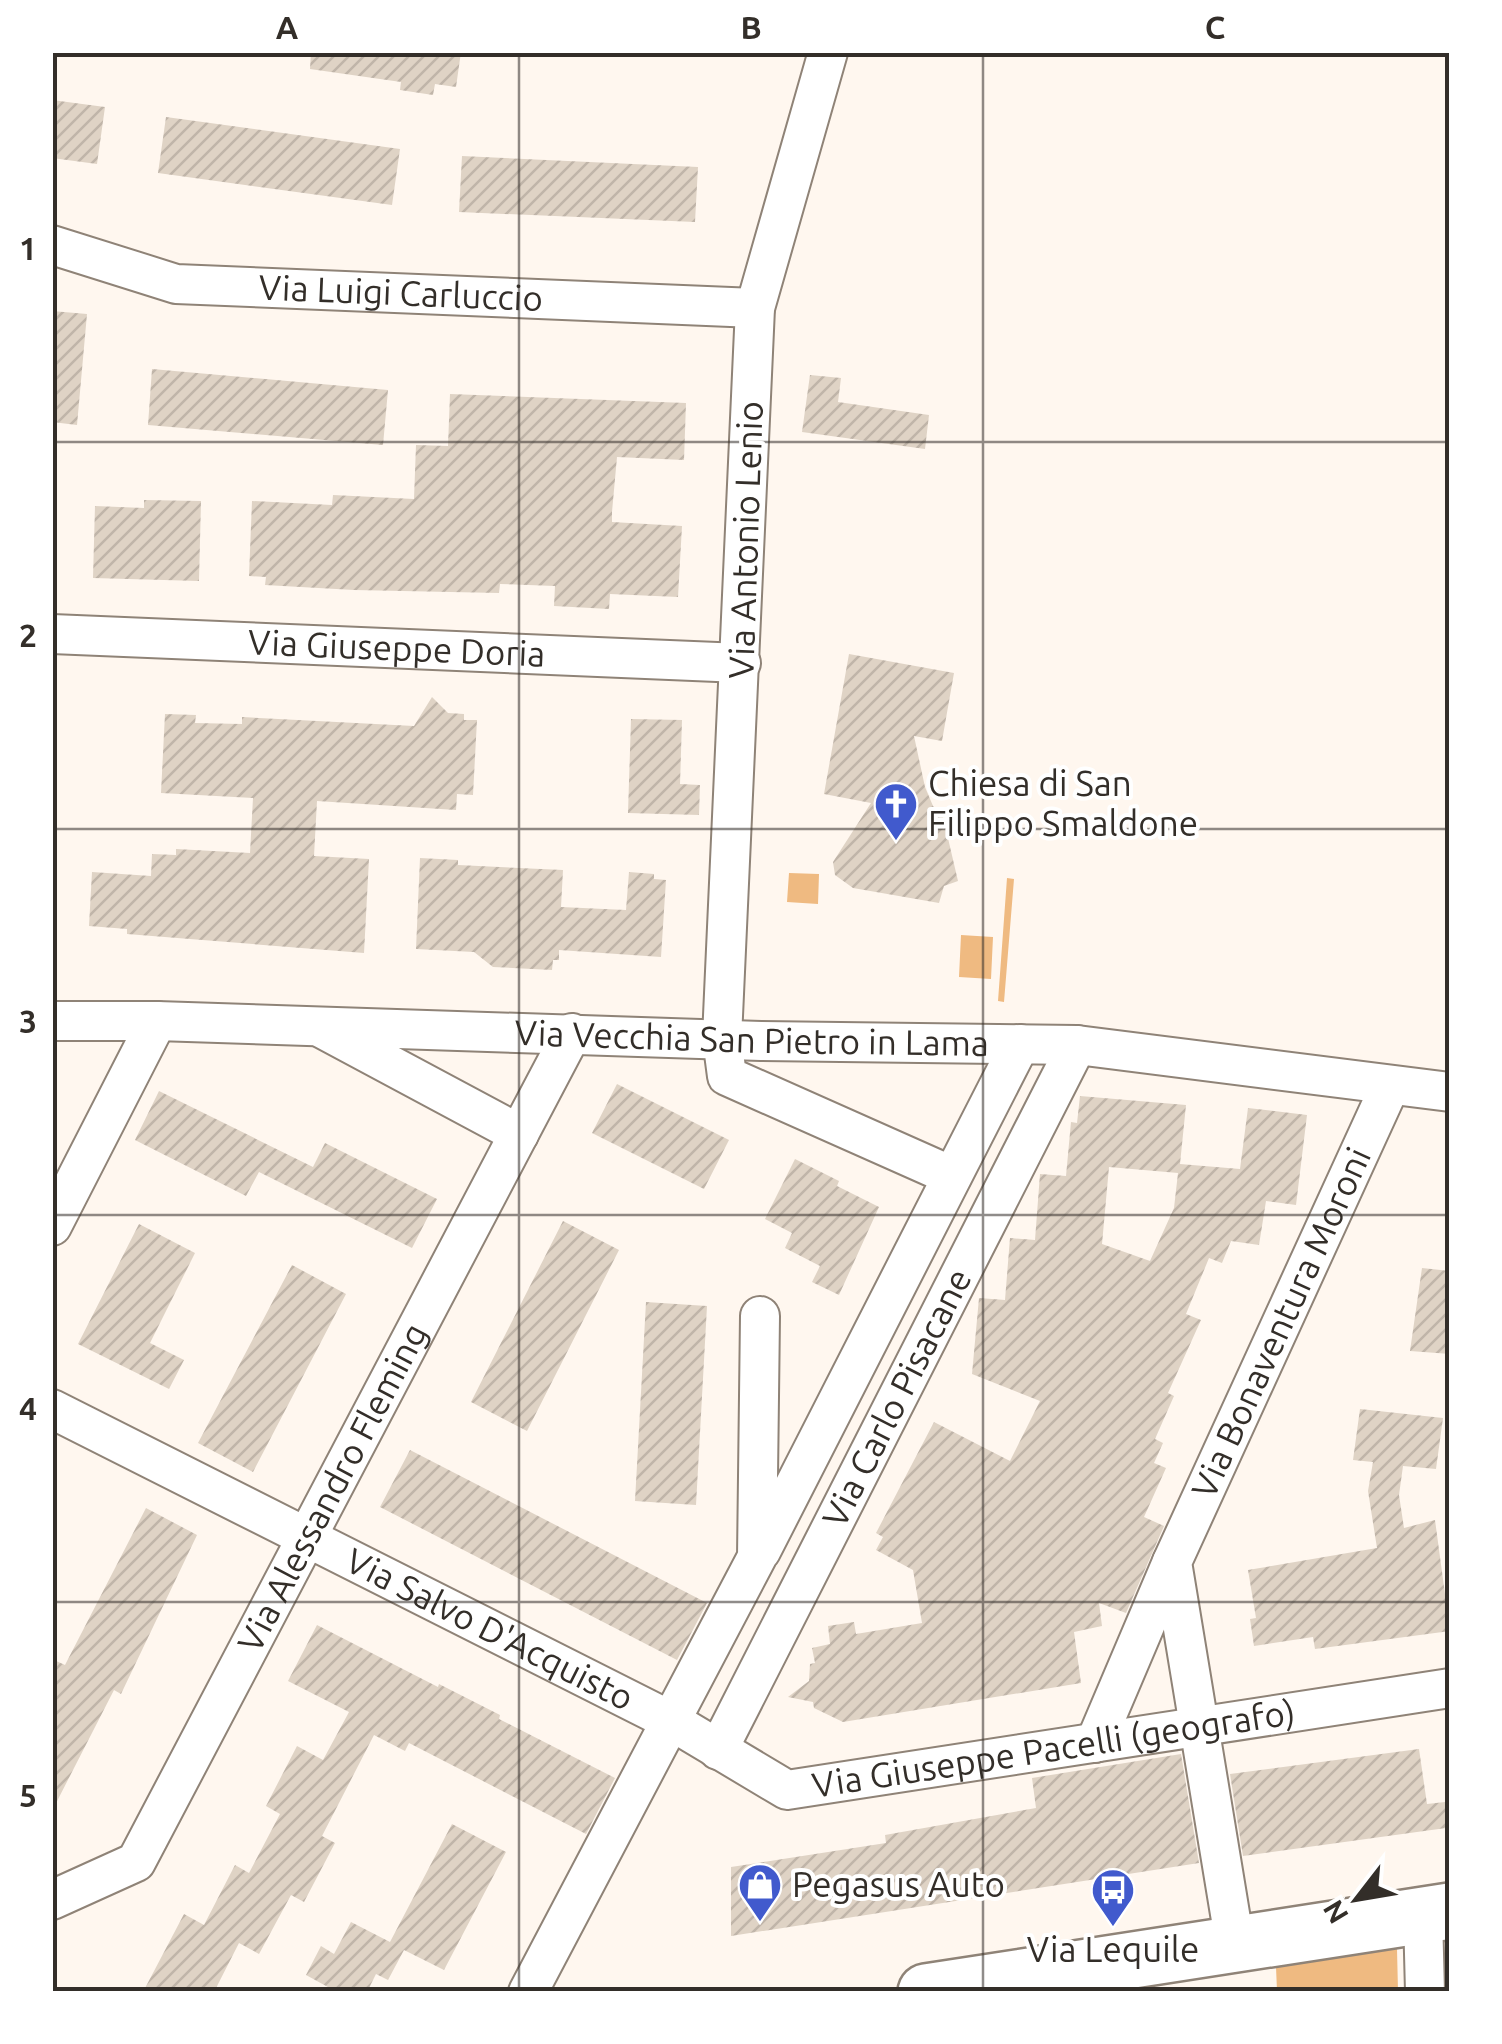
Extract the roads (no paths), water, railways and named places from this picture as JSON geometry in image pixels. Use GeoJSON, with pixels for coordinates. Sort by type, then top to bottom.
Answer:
{"type":"FeatureCollection","features":[{"type":"Feature","properties":{"kind":"main road"},"geometry":{"type":"LineString","coordinates":[[926,1992],[1436,1913]]}},
{"type":"Feature","properties":{"kind":"street","name":"Via Antonio Lenio"},"geometry":{"type":"LineString","coordinates":[[722,1038],[755,308],[821,53]]}},
{"type":"Feature","properties":{"kind":"street","name":"Via Luigi Carluccio"},"geometry":{"type":"LineString","coordinates":[[52,244],[176,284],[755,308]]}},
{"type":"Feature","properties":{"kind":"street","name":"Via Giuseppe Doria"},"geometry":{"type":"LineString","coordinates":[[52,634],[741,662]]}},
{"type":"Feature","properties":{"kind":"street","name":"Via Vecchia San Pietro in Lama"},"geometry":{"type":"LineString","coordinates":[[52,1021],[761,1041],[1077,1045],[1450,1092]]}},
{"type":"Feature","properties":{"kind":"street"},"geometry":{"type":"LineString","coordinates":[[52,1226],[66,1167],[157,1021]]}},
{"type":"Feature","properties":{"kind":"street"},"geometry":{"type":"LineString","coordinates":[[316,1026],[519,1134]]}},
{"type":"Feature","properties":{"kind":"street","name":"Via Alessandro Fleming"},"geometry":{"type":"LineString","coordinates":[[52,1900],[136,1862],[572,1034]]}},
{"type":"Feature","properties":{"kind":"street"},"geometry":{"type":"LineString","coordinates":[[722,1038],[727,1076],[952,1176]]}},
{"type":"Feature","properties":{"kind":"street","name":"Via Carlo Pisacane"},"geometry":{"type":"LineString","coordinates":[[528,1992],[672,1722],[1020,1044]]}},
{"type":"Feature","properties":{"kind":"street","name":"Via Carlo Pisacane"},"geometry":{"type":"LineString","coordinates":[[718,1750],[1077,1045]]}},
{"type":"Feature","properties":{"kind":"street","name":"Via Bonaventura Moroni"},"geometry":{"type":"LineString","coordinates":[[1094,1743],[1172,1562],[1390,1086]]}},
{"type":"Feature","properties":{"kind":"street","name":"Via Carlo Pisacane"},"geometry":{"type":"LineString","coordinates":[[757,1557],[760,1316]]}},
{"type":"Feature","properties":{"kind":"street","name":"Via Salvo D'Acquisto"},"geometry":{"type":"LineString","coordinates":[[52,1410],[672,1722]]}},
{"type":"Feature","properties":{"kind":"street"},"geometry":{"type":"LineString","coordinates":[[1172,1562],[1235,1944]]}},
{"type":"Feature","properties":{"kind":"street","name":"Via Giuseppe Pacelli (geografo)"},"geometry":{"type":"LineString","coordinates":[[672,1722],[787,1790],[1450,1688]]}},
{"type":"Feature","properties":{"kind":"street"},"geometry":{"type":"LineString","coordinates":[[1424,1992],[1436,1913]]}},
{"type":"Feature","properties":{"kind":"place","name":"Chiesa di San Filippo Smaldone"},"geometry":{"type":"Point","coordinates":[896,842]}},
{"type":"Feature","properties":{"kind":"place","name":"Pegasus Auto"},"geometry":{"type":"Point","coordinates":[760,1923]}},
{"type":"Feature","properties":{"kind":"place","name":"Via Lequile"},"geometry":{"type":"Point","coordinates":[1113,1928]}}]}
